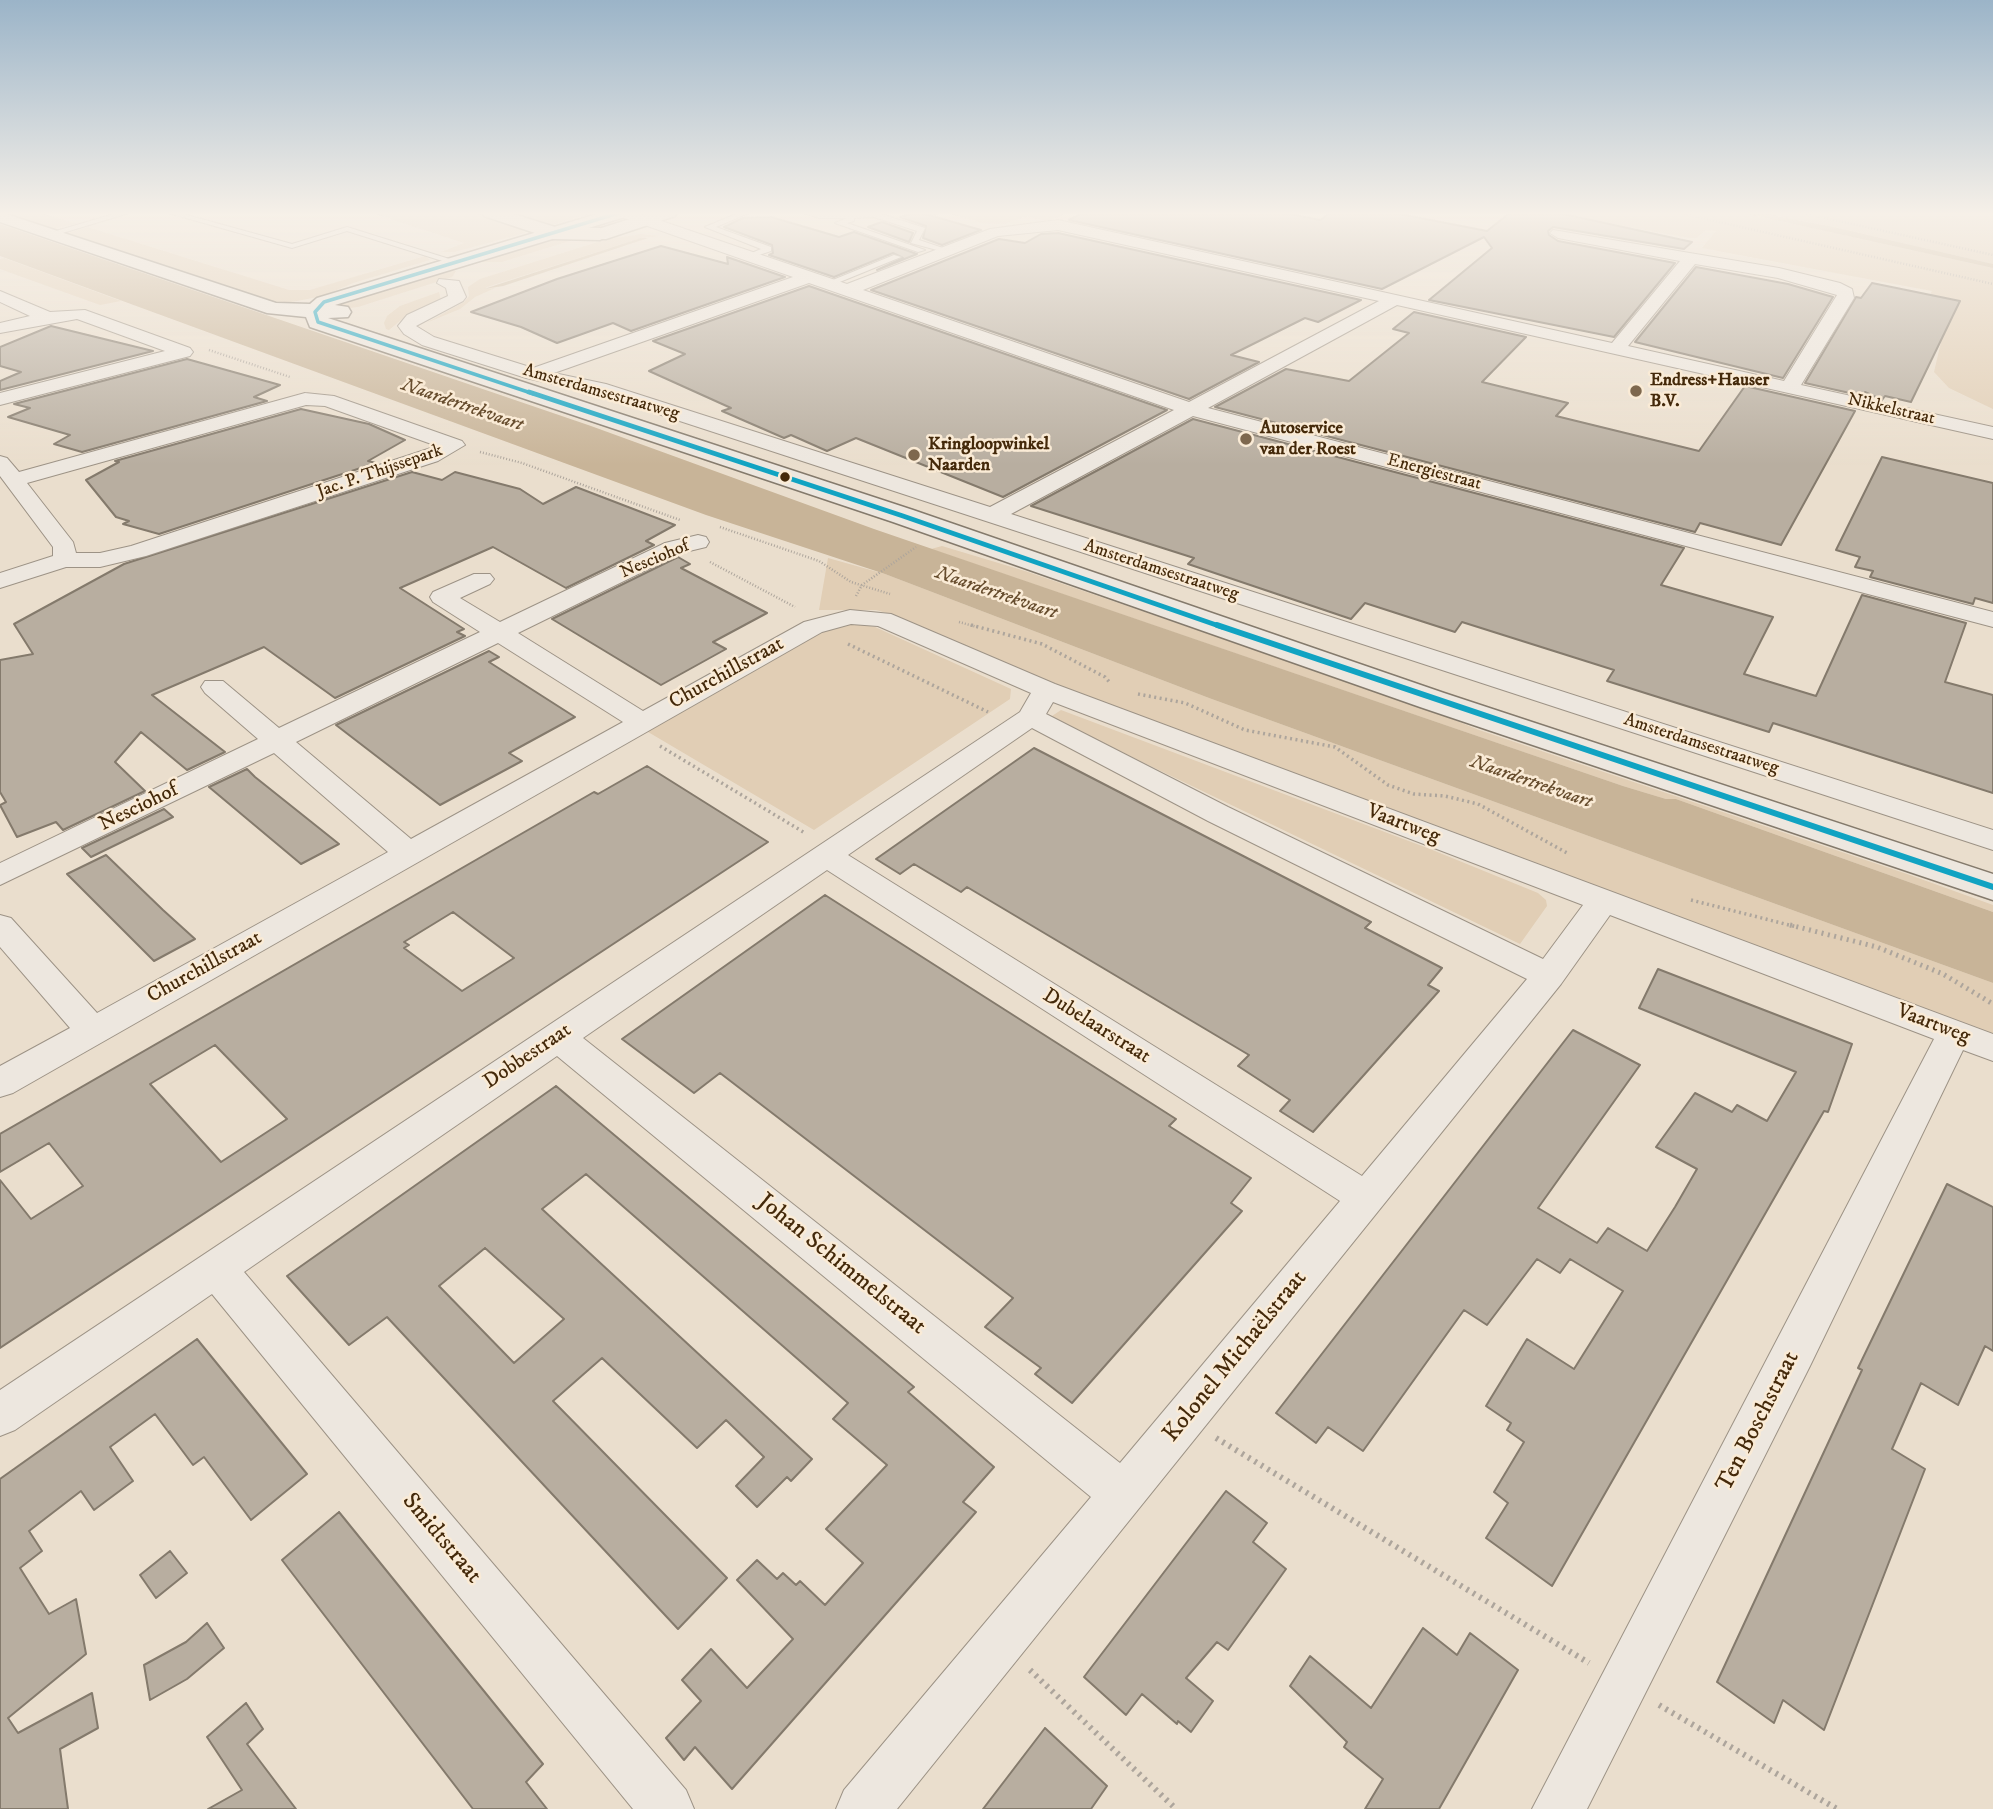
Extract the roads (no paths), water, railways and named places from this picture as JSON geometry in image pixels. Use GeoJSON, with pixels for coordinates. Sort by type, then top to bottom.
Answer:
{"type":"FeatureCollection","features":[{"type":"Feature","properties":{"kind":"street"},"geometry":{"type":"LineString","coordinates":[[1,296],[48,317]]}},
{"type":"Feature","properties":{"kind":"street","name":"Amsterdamsestraatweg"},"geometry":{"type":"LineString","coordinates":[[237,296],[274,309],[315,312],[359,325],[1432,700],[1993,887]]}},
{"type":"Feature","properties":{"kind":"street"},"geometry":{"type":"LineString","coordinates":[[315,312],[324,302],[342,296]]}},
{"type":"Feature","properties":{"kind":"street"},"geometry":{"type":"LineString","coordinates":[[359,325],[418,296]]}},
{"type":"Feature","properties":{"kind":"street","name":"Amsterdamsestraatweg"},"geometry":{"type":"LineString","coordinates":[[457,296],[445,306],[413,319],[407,326],[429,341],[534,374],[598,388],[1993,840]]}},
{"type":"Feature","properties":{"kind":"street"},"geometry":{"type":"LineString","coordinates":[[534,374],[771,296]]}},
{"type":"Feature","properties":{"kind":"street","name":"Energiestraat"},"geometry":{"type":"LineString","coordinates":[[871,296],[1187,408],[1993,620]]}},
{"type":"Feature","properties":{"kind":"street","name":"Nikkelstraat"},"geometry":{"type":"LineString","coordinates":[[1384,296],[1539,337],[1617,348],[1993,433]]}},
{"type":"Feature","properties":{"kind":"street"},"geometry":{"type":"LineString","coordinates":[[1617,348],[1659,296]]}},
{"type":"Feature","properties":{"kind":"street"},"geometry":{"type":"LineString","coordinates":[[1790,387],[1844,296]]}},
{"type":"Feature","properties":{"kind":"street"},"geometry":{"type":"LineString","coordinates":[[991,516],[1187,408],[1396,299]]}},
{"type":"Feature","properties":{"kind":"street"},"geometry":{"type":"LineString","coordinates":[[0,328],[48,317],[79,314],[184,352],[0,399]]}},
{"type":"Feature","properties":{"kind":"street","name":"Jac. P. Thijssepark"},"geometry":{"type":"LineString","coordinates":[[0,581],[64,560],[100,559],[138,551],[431,457],[455,445],[327,400],[305,399],[15,480]]}},
{"type":"Feature","properties":{"kind":"street"},"geometry":{"type":"LineString","coordinates":[[0,462],[65,547],[64,560]]}},
{"type":"Feature","properties":{"kind":"street","name":"Nesciohof"},"geometry":{"type":"LineString","coordinates":[[0,875],[673,548],[693,533]]}},
{"type":"Feature","properties":{"kind":"street"},"geometry":{"type":"LineString","coordinates":[[482,579],[442,597],[637,725]]}},
{"type":"Feature","properties":{"kind":"street","name":"Vaartweg"},"geometry":{"type":"LineString","coordinates":[[813,626],[850,617],[883,619],[1031,711],[1230,820],[1549,976]]}},
{"type":"Feature","properties":{"kind":"street","name":"Churchillstraat"},"geometry":{"type":"LineString","coordinates":[[0,1083],[813,626]]}},
{"type":"Feature","properties":{"kind":"street"},"geometry":{"type":"LineString","coordinates":[[214,687],[409,853]]}},
{"type":"Feature","properties":{"kind":"street","name":"Vaartweg"},"geometry":{"type":"LineString","coordinates":[[1031,711],[1603,901],[1974,1041]]}},
{"type":"Feature","properties":{"kind":"street","name":"Dobbestraat"},"geometry":{"type":"LineString","coordinates":[[0,1415],[830,852],[1031,711]]}},
{"type":"Feature","properties":{"kind":"street","name":"Dubelaarstraat"},"geometry":{"type":"LineString","coordinates":[[830,852],[1366,1198]]}},
{"type":"Feature","properties":{"kind":"street","name":"Kolonel Michaëlstraat"},"geometry":{"type":"LineString","coordinates":[[863,1809],[1549,976],[1603,901]]}},
{"type":"Feature","properties":{"kind":"street"},"geometry":{"type":"LineString","coordinates":[[0,926],[93,1031]]}},
{"type":"Feature","properties":{"kind":"street","name":"Johan Schimmelstraat"},"geometry":{"type":"LineString","coordinates":[[558,1037],[1122,1494]]}},
{"type":"Feature","properties":{"kind":"street","name":"Ten Boschstraat"},"geometry":{"type":"LineString","coordinates":[[1559,1809],[1795,1352],[1974,1041]]}},
{"type":"Feature","properties":{"kind":"street","name":"Smidtstraat"},"geometry":{"type":"LineString","coordinates":[[216,1269],[667,1809]]}},
{"type":"Feature","properties":{"kind":"water","name":"Naardertrekvaart"},"geometry":{"type":"Polygon","coordinates":[[[110,296],[212,296],[591,426],[874,529],[1623,786],[1666,799],[1676,799],[1993,912],[1993,983],[1209,698],[885,574],[706,515],[110,296]]]}},
{"type":"Feature","properties":{"kind":"place","name":"Endress+Hauser B.V."},"geometry":{"type":"Point","coordinates":[1636,391]}},
{"type":"Feature","properties":{"kind":"place","name":"Autoservice van der Roest"},"geometry":{"type":"Point","coordinates":[1246,439]}},
{"type":"Feature","properties":{"kind":"place","name":"Kringloopwinkel Naarden"},"geometry":{"type":"Point","coordinates":[914,455]}}]}
